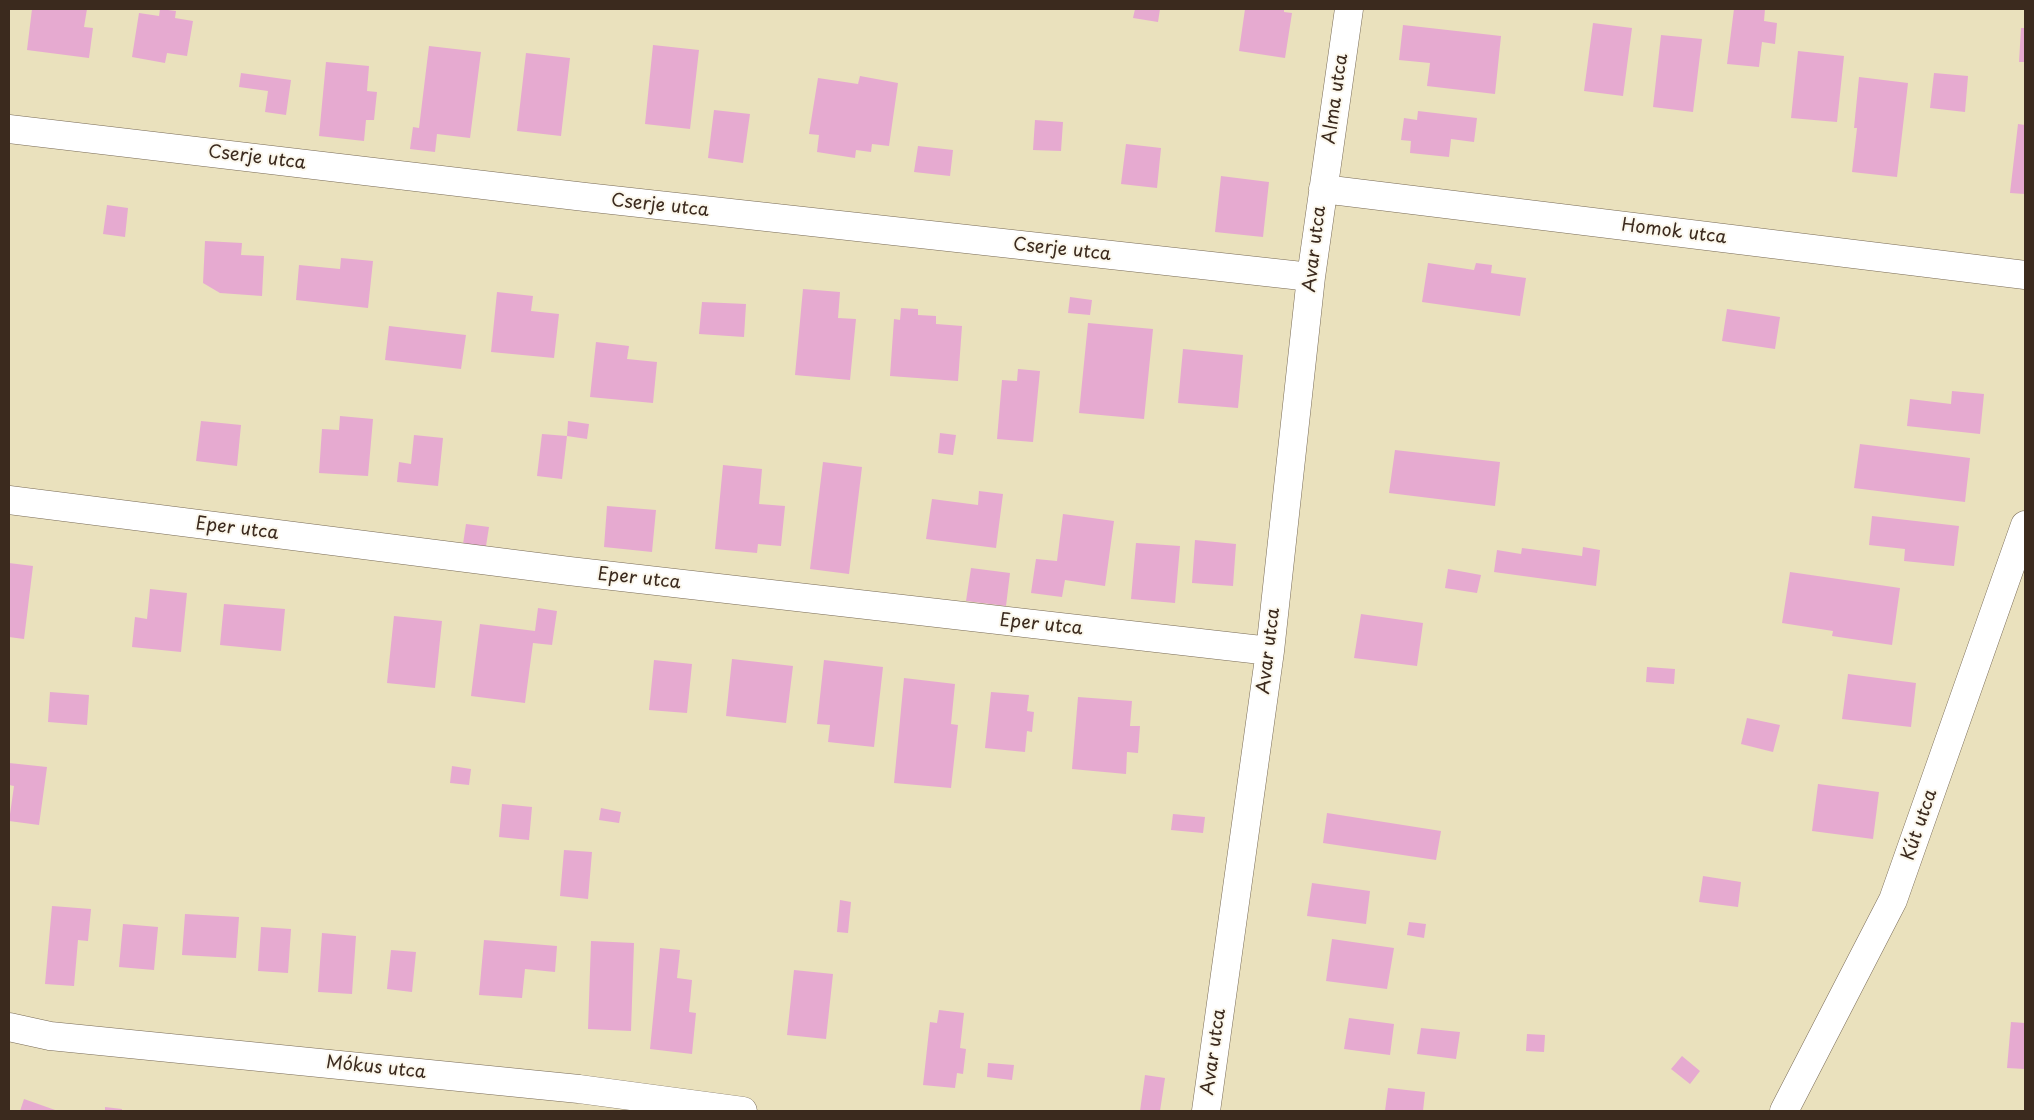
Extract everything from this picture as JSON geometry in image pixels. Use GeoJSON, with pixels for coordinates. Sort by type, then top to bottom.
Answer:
{"type":"FeatureCollection","features":[{"type":"Feature","properties":{"kind":"street","name":"Alma utca"},"geometry":{"type":"LineString","coordinates":[[1323,190],[1349,9]]}},
{"type":"Feature","properties":{"kind":"street","name":"Cserje utca"},"geometry":{"type":"LineString","coordinates":[[9,129],[585,198],[1311,277]]}},
{"type":"Feature","properties":{"kind":"street","name":"Homok utca"},"geometry":{"type":"LineString","coordinates":[[1323,190],[2025,275]]}},
{"type":"Feature","properties":{"kind":"street","name":"Avar utca"},"geometry":{"type":"LineString","coordinates":[[1206,1111],[1270,651],[1311,277],[1323,190]]}},
{"type":"Feature","properties":{"kind":"street","name":"Eper utca"},"geometry":{"type":"LineString","coordinates":[[9,500],[569,571],[1270,651]]}},
{"type":"Feature","properties":{"kind":"street","name":"Kút utca"},"geometry":{"type":"LineString","coordinates":[[1784,1111],[1894,900],[2025,525]]}},
{"type":"Feature","properties":{"kind":"street","name":"Mókus utca"},"geometry":{"type":"LineString","coordinates":[[9,1027],[50,1036],[579,1089],[743,1111]]}},
{"type":"Feature","properties":{"kind":"building"},"geometry":{"type":"Polygon","coordinates":[[[32,9],[87,9],[84,27],[93,28],[89,58],[27,50],[32,9]]]}},
{"type":"Feature","properties":{"kind":"building"},"geometry":{"type":"Polygon","coordinates":[[[160,9],[176,11],[175,18],[193,21],[187,56],[167,53],[165,63],[132,57],[139,13],[159,16],[160,9]]]}},
{"type":"Feature","properties":{"kind":"building"},"geometry":{"type":"Polygon","coordinates":[[[1135,9],[1160,9],[1158,22],[1133,18],[1135,9]]]}},
{"type":"Feature","properties":{"kind":"building"},"geometry":{"type":"Polygon","coordinates":[[[1245,9],[1284,9],[1284,12],[1292,13],[1285,58],[1239,51],[1245,9]]]}},
{"type":"Feature","properties":{"kind":"building"},"geometry":{"type":"Polygon","coordinates":[[[1734,9],[1765,9],[1764,21],[1777,23],[1775,44],[1762,42],[1759,67],[1727,64],[1734,9]]]}},
{"type":"Feature","properties":{"kind":"building"},"geometry":{"type":"Polygon","coordinates":[[[1593,23],[1632,28],[1623,96],[1584,91],[1593,23]]]}},
{"type":"Feature","properties":{"kind":"building"},"geometry":{"type":"Polygon","coordinates":[[[1403,25],[1501,36],[1495,94],[1427,86],[1430,63],[1399,60],[1403,25]]]}},
{"type":"Feature","properties":{"kind":"building"},"geometry":{"type":"Polygon","coordinates":[[[2021,28],[2025,28],[2025,62],[2019,62],[2021,28]]]}},
{"type":"Feature","properties":{"kind":"building"},"geometry":{"type":"Polygon","coordinates":[[[1661,35],[1702,39],[1693,112],[1653,107],[1661,35]]]}},
{"type":"Feature","properties":{"kind":"building"},"geometry":{"type":"Polygon","coordinates":[[[653,45],[699,50],[690,129],[645,124],[653,45]]]}},
{"type":"Feature","properties":{"kind":"building"},"geometry":{"type":"Polygon","coordinates":[[[429,46],[481,52],[470,138],[437,134],[435,152],[410,149],[413,127],[419,128],[429,46]]]}},
{"type":"Feature","properties":{"kind":"building"},"geometry":{"type":"Polygon","coordinates":[[[1798,51],[1844,56],[1837,122],[1791,118],[1798,51]]]}},
{"type":"Feature","properties":{"kind":"building"},"geometry":{"type":"Polygon","coordinates":[[[526,53],[570,58],[561,136],[517,131],[526,53]]]}},
{"type":"Feature","properties":{"kind":"building"},"geometry":{"type":"Polygon","coordinates":[[[326,62],[369,66],[367,91],[377,92],[374,120],[366,120],[364,141],[319,136],[326,62]]]}},
{"type":"Feature","properties":{"kind":"building"},"geometry":{"type":"Polygon","coordinates":[[[241,73],[291,80],[286,115],[265,112],[268,91],[239,87],[241,73]]]}},
{"type":"Feature","properties":{"kind":"building"},"geometry":{"type":"Polygon","coordinates":[[[1934,73],[1968,76],[1965,112],[1930,108],[1934,73]]]}},
{"type":"Feature","properties":{"kind":"building"},"geometry":{"type":"Polygon","coordinates":[[[860,76],[898,83],[889,146],[872,144],[871,152],[856,150],[855,158],[817,152],[819,135],[809,134],[818,78],[858,84],[860,76]]]}},
{"type":"Feature","properties":{"kind":"building"},"geometry":{"type":"Polygon","coordinates":[[[1859,77],[1908,83],[1897,177],[1852,172],[1857,128],[1854,128],[1859,77]]]}},
{"type":"Feature","properties":{"kind":"building"},"geometry":{"type":"Polygon","coordinates":[[[714,110],[750,114],[743,163],[708,158],[714,110]]]}},
{"type":"Feature","properties":{"kind":"building"},"geometry":{"type":"Polygon","coordinates":[[[1418,111],[1477,118],[1474,142],[1451,139],[1449,157],[1410,153],[1411,141],[1401,140],[1404,118],[1417,120],[1418,111]]]}},
{"type":"Feature","properties":{"kind":"building"},"geometry":{"type":"Polygon","coordinates":[[[1035,120],[1063,122],[1061,151],[1033,150],[1035,120]]]}},
{"type":"Feature","properties":{"kind":"building"},"geometry":{"type":"Polygon","coordinates":[[[2018,124],[2025,125],[2025,194],[2010,193],[2018,124]]]}},
{"type":"Feature","properties":{"kind":"building"},"geometry":{"type":"Polygon","coordinates":[[[1126,144],[1161,148],[1157,188],[1121,184],[1126,144]]]}},
{"type":"Feature","properties":{"kind":"building"},"geometry":{"type":"Polygon","coordinates":[[[918,146],[953,150],[950,176],[914,172],[918,146]]]}},
{"type":"Feature","properties":{"kind":"building"},"geometry":{"type":"Polygon","coordinates":[[[1221,176],[1269,182],[1263,237],[1215,232],[1221,176]]]}},
{"type":"Feature","properties":{"kind":"building"},"geometry":{"type":"Polygon","coordinates":[[[107,205],[128,208],[125,237],[103,234],[107,205]]]}},
{"type":"Feature","properties":{"kind":"building"},"geometry":{"type":"Polygon","coordinates":[[[205,241],[242,243],[241,255],[264,256],[262,296],[220,293],[203,283],[205,241]]]}},
{"type":"Feature","properties":{"kind":"building"},"geometry":{"type":"Polygon","coordinates":[[[341,258],[373,261],[368,308],[296,300],[299,265],[340,269],[341,258]]]}},
{"type":"Feature","properties":{"kind":"building"},"geometry":{"type":"Polygon","coordinates":[[[1428,263],[1474,270],[1476,263],[1492,265],[1491,273],[1526,278],[1520,316],[1422,302],[1428,263]]]}},
{"type":"Feature","properties":{"kind":"building"},"geometry":{"type":"Polygon","coordinates":[[[803,289],[840,292],[838,318],[856,319],[850,380],[795,375],[803,289]]]}},
{"type":"Feature","properties":{"kind":"building"},"geometry":{"type":"Polygon","coordinates":[[[497,292],[533,296],[531,311],[559,314],[554,358],[491,352],[497,292]]]}},
{"type":"Feature","properties":{"kind":"building"},"geometry":{"type":"Polygon","coordinates":[[[1070,297],[1092,300],[1090,315],[1068,313],[1070,297]]]}},
{"type":"Feature","properties":{"kind":"building"},"geometry":{"type":"Polygon","coordinates":[[[702,302],[746,304],[744,337],[699,334],[702,302]]]}},
{"type":"Feature","properties":{"kind":"building"},"geometry":{"type":"Polygon","coordinates":[[[901,308],[918,309],[918,315],[936,316],[936,324],[962,326],[958,381],[890,376],[894,319],[900,320],[901,308]]]}},
{"type":"Feature","properties":{"kind":"building"},"geometry":{"type":"Polygon","coordinates":[[[1727,309],[1780,317],[1775,349],[1722,341],[1727,309]]]}},
{"type":"Feature","properties":{"kind":"building"},"geometry":{"type":"Polygon","coordinates":[[[1088,323],[1153,329],[1144,419],[1079,413],[1088,323]]]}},
{"type":"Feature","properties":{"kind":"building"},"geometry":{"type":"Polygon","coordinates":[[[389,326],[466,335],[461,369],[385,360],[389,326]]]}},
{"type":"Feature","properties":{"kind":"building"},"geometry":{"type":"Polygon","coordinates":[[[596,342],[629,346],[627,359],[657,362],[653,403],[590,397],[596,342]]]}},
{"type":"Feature","properties":{"kind":"building"},"geometry":{"type":"Polygon","coordinates":[[[1183,349],[1243,355],[1238,408],[1178,403],[1183,349]]]}},
{"type":"Feature","properties":{"kind":"building"},"geometry":{"type":"Polygon","coordinates":[[[1018,369],[1040,371],[1033,442],[997,439],[1002,380],[1017,381],[1018,369]]]}},
{"type":"Feature","properties":{"kind":"building"},"geometry":{"type":"Polygon","coordinates":[[[1952,391],[1984,394],[1980,434],[1907,426],[1910,399],[1951,404],[1952,391]]]}},
{"type":"Feature","properties":{"kind":"building"},"geometry":{"type":"Polygon","coordinates":[[[340,416],[373,419],[368,476],[319,473],[322,429],[339,430],[340,416]]]}},
{"type":"Feature","properties":{"kind":"building"},"geometry":{"type":"Polygon","coordinates":[[[201,421],[241,425],[237,466],[196,461],[201,421]]]}},
{"type":"Feature","properties":{"kind":"building"},"geometry":{"type":"Polygon","coordinates":[[[568,421],[589,424],[587,439],[567,436],[568,421]]]}},
{"type":"Feature","properties":{"kind":"building"},"geometry":{"type":"Polygon","coordinates":[[[940,433],[956,435],[953,455],[938,453],[940,433]]]}},
{"type":"Feature","properties":{"kind":"building"},"geometry":{"type":"Polygon","coordinates":[[[542,434],[567,436],[562,479],[537,476],[542,434]]]}},
{"type":"Feature","properties":{"kind":"building"},"geometry":{"type":"Polygon","coordinates":[[[414,435],[443,438],[438,486],[397,482],[399,462],[411,464],[414,435]]]}},
{"type":"Feature","properties":{"kind":"building"},"geometry":{"type":"Polygon","coordinates":[[[1860,444],[1970,458],[1965,502],[1854,488],[1860,444]]]}},
{"type":"Feature","properties":{"kind":"building"},"geometry":{"type":"Polygon","coordinates":[[[1395,450],[1500,462],[1495,506],[1389,493],[1395,450]]]}},
{"type":"Feature","properties":{"kind":"building"},"geometry":{"type":"Polygon","coordinates":[[[823,462],[862,467],[849,574],[810,569],[823,462]]]}},
{"type":"Feature","properties":{"kind":"building"},"geometry":{"type":"Polygon","coordinates":[[[723,465],[762,469],[759,504],[785,506],[781,546],[758,544],[757,553],[715,549],[723,465]]]}},
{"type":"Feature","properties":{"kind":"building"},"geometry":{"type":"Polygon","coordinates":[[[979,491],[1003,494],[996,548],[926,539],[932,499],[978,505],[979,491]]]}},
{"type":"Feature","properties":{"kind":"building"},"geometry":{"type":"Polygon","coordinates":[[[607,506],[656,510],[652,552],[604,547],[607,506]]]}},
{"type":"Feature","properties":{"kind":"building"},"geometry":{"type":"Polygon","coordinates":[[[1063,514],[1114,521],[1105,586],[1065,580],[1062,597],[1031,593],[1036,559],[1057,561],[1063,514]]]}},
{"type":"Feature","properties":{"kind":"building"},"geometry":{"type":"Polygon","coordinates":[[[1872,516],[1959,526],[1954,566],[1904,561],[1905,549],[1869,545],[1872,516]]]}},
{"type":"Feature","properties":{"kind":"building"},"geometry":{"type":"Polygon","coordinates":[[[466,524],[489,527],[486,546],[463,544],[466,524]]]}},
{"type":"Feature","properties":{"kind":"building"},"geometry":{"type":"Polygon","coordinates":[[[1195,540],[1236,544],[1233,586],[1192,583],[1195,540]]]}},
{"type":"Feature","properties":{"kind":"building"},"geometry":{"type":"Polygon","coordinates":[[[1136,543],[1180,546],[1175,603],[1131,599],[1136,543]]]}},
{"type":"Feature","properties":{"kind":"building"},"geometry":{"type":"Polygon","coordinates":[[[1583,547],[1600,550],[1596,586],[1494,572],[1497,550],[1521,554],[1522,548],[1582,556],[1583,547]]]}},
{"type":"Feature","properties":{"kind":"building"},"geometry":{"type":"Polygon","coordinates":[[[9,563],[33,566],[24,639],[9,637],[9,563]]]}},
{"type":"Feature","properties":{"kind":"building"},"geometry":{"type":"Polygon","coordinates":[[[971,568],[1010,573],[1006,606],[966,601],[971,568]]]}},
{"type":"Feature","properties":{"kind":"building"},"geometry":{"type":"Polygon","coordinates":[[[1448,569],[1481,575],[1477,593],[1445,588],[1448,569]]]}},
{"type":"Feature","properties":{"kind":"building"},"geometry":{"type":"Polygon","coordinates":[[[1790,572],[1900,588],[1892,645],[1832,636],[1833,631],[1782,623],[1790,572]]]}},
{"type":"Feature","properties":{"kind":"building"},"geometry":{"type":"Polygon","coordinates":[[[150,589],[187,593],[181,652],[132,647],[135,617],[147,619],[150,589]]]}},
{"type":"Feature","properties":{"kind":"building"},"geometry":{"type":"Polygon","coordinates":[[[224,604],[285,609],[281,651],[220,645],[224,604]]]}},
{"type":"Feature","properties":{"kind":"building"},"geometry":{"type":"Polygon","coordinates":[[[538,608],[557,611],[552,645],[533,643],[525,703],[471,696],[480,624],[535,631],[538,608]]]}},
{"type":"Feature","properties":{"kind":"building"},"geometry":{"type":"Polygon","coordinates":[[[1361,614],[1423,623],[1417,666],[1354,658],[1361,614]]]}},
{"type":"Feature","properties":{"kind":"building"},"geometry":{"type":"Polygon","coordinates":[[[394,616],[442,621],[435,688],[387,683],[394,616]]]}},
{"type":"Feature","properties":{"kind":"building"},"geometry":{"type":"Polygon","coordinates":[[[732,659],[793,666],[786,723],[726,716],[732,659]]]}},
{"type":"Feature","properties":{"kind":"building"},"geometry":{"type":"Polygon","coordinates":[[[654,660],[692,664],[687,713],[649,710],[654,660]]]}},
{"type":"Feature","properties":{"kind":"building"},"geometry":{"type":"Polygon","coordinates":[[[824,660],[883,667],[874,747],[828,742],[830,725],[817,724],[824,660]]]}},
{"type":"Feature","properties":{"kind":"building"},"geometry":{"type":"Polygon","coordinates":[[[1647,667],[1675,669],[1674,684],[1646,682],[1647,667]]]}},
{"type":"Feature","properties":{"kind":"building"},"geometry":{"type":"Polygon","coordinates":[[[1848,674],[1916,683],[1911,727],[1842,719],[1848,674]]]}},
{"type":"Feature","properties":{"kind":"building"},"geometry":{"type":"Polygon","coordinates":[[[904,678],[955,684],[951,724],[958,725],[951,788],[894,783],[904,678]]]}},
{"type":"Feature","properties":{"kind":"building"},"geometry":{"type":"Polygon","coordinates":[[[50,692],[89,695],[87,725],[48,722],[50,692]]]}},
{"type":"Feature","properties":{"kind":"building"},"geometry":{"type":"Polygon","coordinates":[[[991,692],[1029,695],[1027,711],[1034,712],[1032,732],[1027,731],[1025,752],[985,748],[991,692]]]}},
{"type":"Feature","properties":{"kind":"building"},"geometry":{"type":"Polygon","coordinates":[[[1078,697],[1132,701],[1130,726],[1140,726],[1138,753],[1127,752],[1126,774],[1072,769],[1078,697]]]}},
{"type":"Feature","properties":{"kind":"building"},"geometry":{"type":"Polygon","coordinates":[[[1747,718],[1780,725],[1773,752],[1741,744],[1747,718]]]}},
{"type":"Feature","properties":{"kind":"building"},"geometry":{"type":"Polygon","coordinates":[[[9,763],[47,767],[39,825],[9,821],[14,786],[9,785],[9,763]]]}},
{"type":"Feature","properties":{"kind":"building"},"geometry":{"type":"Polygon","coordinates":[[[452,766],[471,769],[469,785],[450,783],[452,766]]]}},
{"type":"Feature","properties":{"kind":"building"},"geometry":{"type":"Polygon","coordinates":[[[1818,784],[1879,792],[1873,839],[1812,831],[1818,784]]]}},
{"type":"Feature","properties":{"kind":"building"},"geometry":{"type":"Polygon","coordinates":[[[502,804],[532,807],[529,840],[499,837],[502,804]]]}},
{"type":"Feature","properties":{"kind":"building"},"geometry":{"type":"Polygon","coordinates":[[[601,808],[621,812],[619,823],[599,820],[601,808]]]}},
{"type":"Feature","properties":{"kind":"building"},"geometry":{"type":"Polygon","coordinates":[[[1327,813],[1441,831],[1436,860],[1323,843],[1327,813]]]}},
{"type":"Feature","properties":{"kind":"building"},"geometry":{"type":"Polygon","coordinates":[[[1173,814],[1205,817],[1203,833],[1171,830],[1173,814]]]}},
{"type":"Feature","properties":{"kind":"building"},"geometry":{"type":"Polygon","coordinates":[[[564,850],[592,852],[588,899],[560,896],[564,850]]]}},
{"type":"Feature","properties":{"kind":"building"},"geometry":{"type":"Polygon","coordinates":[[[1703,876],[1741,882],[1738,907],[1699,902],[1703,876]]]}},
{"type":"Feature","properties":{"kind":"building"},"geometry":{"type":"Polygon","coordinates":[[[1312,883],[1370,891],[1366,924],[1307,916],[1312,883]]]}},
{"type":"Feature","properties":{"kind":"building"},"geometry":{"type":"Polygon","coordinates":[[[840,900],[851,902],[848,933],[837,932],[840,900]]]}},
{"type":"Feature","properties":{"kind":"building"},"geometry":{"type":"Polygon","coordinates":[[[52,906],[91,909],[88,941],[78,940],[74,986],[45,984],[52,906]]]}},
{"type":"Feature","properties":{"kind":"building"},"geometry":{"type":"Polygon","coordinates":[[[185,914],[239,917],[236,958],[182,955],[185,914]]]}},
{"type":"Feature","properties":{"kind":"building"},"geometry":{"type":"Polygon","coordinates":[[[1409,922],[1426,924],[1424,938],[1407,935],[1409,922]]]}},
{"type":"Feature","properties":{"kind":"building"},"geometry":{"type":"Polygon","coordinates":[[[123,924],[158,927],[154,970],[119,967],[123,924]]]}},
{"type":"Feature","properties":{"kind":"building"},"geometry":{"type":"Polygon","coordinates":[[[261,927],[291,929],[288,973],[258,971],[261,927]]]}},
{"type":"Feature","properties":{"kind":"building"},"geometry":{"type":"Polygon","coordinates":[[[322,933],[356,936],[352,994],[318,992],[322,933]]]}},
{"type":"Feature","properties":{"kind":"building"},"geometry":{"type":"Polygon","coordinates":[[[1332,939],[1394,948],[1387,989],[1326,981],[1332,939]]]}},
{"type":"Feature","properties":{"kind":"building"},"geometry":{"type":"Polygon","coordinates":[[[484,940],[557,946],[555,972],[525,969],[522,998],[479,995],[484,940]]]}},
{"type":"Feature","properties":{"kind":"building"},"geometry":{"type":"Polygon","coordinates":[[[591,941],[634,943],[631,1031],[588,1029],[591,941]]]}},
{"type":"Feature","properties":{"kind":"building"},"geometry":{"type":"Polygon","coordinates":[[[660,948],[680,950],[677,978],[692,980],[689,1012],[696,1013],[692,1054],[650,1049],[660,948]]]}},
{"type":"Feature","properties":{"kind":"building"},"geometry":{"type":"Polygon","coordinates":[[[391,950],[416,952],[412,992],[387,989],[391,950]]]}},
{"type":"Feature","properties":{"kind":"building"},"geometry":{"type":"Polygon","coordinates":[[[794,970],[833,974],[826,1039],[787,1035],[794,970]]]}},
{"type":"Feature","properties":{"kind":"building"},"geometry":{"type":"Polygon","coordinates":[[[939,1010],[964,1013],[960,1048],[966,1049],[963,1074],[957,1073],[955,1088],[923,1085],[930,1022],[937,1023],[939,1010]]]}},
{"type":"Feature","properties":{"kind":"building"},"geometry":{"type":"Polygon","coordinates":[[[1349,1018],[1394,1024],[1390,1055],[1344,1049],[1349,1018]]]}},
{"type":"Feature","properties":{"kind":"building"},"geometry":{"type":"Polygon","coordinates":[[[2011,1022],[2025,1023],[2025,1069],[2007,1068],[2011,1022]]]}},
{"type":"Feature","properties":{"kind":"building"},"geometry":{"type":"Polygon","coordinates":[[[1421,1028],[1460,1032],[1456,1059],[1417,1054],[1421,1028]]]}},
{"type":"Feature","properties":{"kind":"building"},"geometry":{"type":"Polygon","coordinates":[[[1527,1034],[1545,1035],[1544,1052],[1526,1051],[1527,1034]]]}},
{"type":"Feature","properties":{"kind":"building"},"geometry":{"type":"Polygon","coordinates":[[[1682,1056],[1700,1071],[1690,1084],[1671,1069],[1682,1056]]]}},
{"type":"Feature","properties":{"kind":"building"},"geometry":{"type":"Polygon","coordinates":[[[988,1063],[1014,1065],[1012,1080],[987,1077],[988,1063]]]}},
{"type":"Feature","properties":{"kind":"building"},"geometry":{"type":"Polygon","coordinates":[[[1145,1075],[1165,1078],[1160,1111],[1140,1111],[1145,1075]]]}},
{"type":"Feature","properties":{"kind":"building"},"geometry":{"type":"Polygon","coordinates":[[[1388,1088],[1425,1092],[1423,1111],[1385,1111],[1388,1088]]]}},
{"type":"Feature","properties":{"kind":"building"},"geometry":{"type":"Polygon","coordinates":[[[24,1099],[58,1111],[20,1111],[24,1099]]]}},
{"type":"Feature","properties":{"kind":"building"},"geometry":{"type":"Polygon","coordinates":[[[105,1107],[122,1109],[122,1111],[105,1111],[105,1107]]]}}]}
